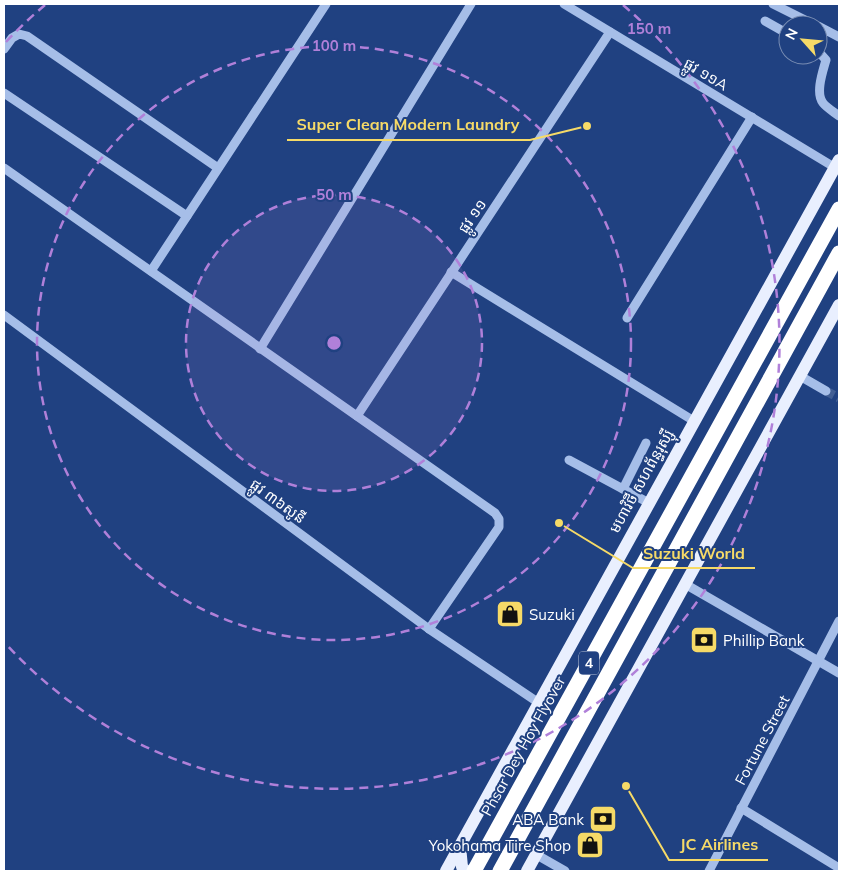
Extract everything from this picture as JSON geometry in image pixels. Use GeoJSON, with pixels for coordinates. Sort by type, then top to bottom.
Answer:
{"type":"FeatureCollection","features":[{"type":"Feature","properties":{"kind":"highway","name":"Phsar Dey Hoy Flyover"},"geometry":{"type":"LineString","coordinates":[[474,871],[839,209]]}},
{"type":"Feature","properties":{"kind":"highway","name":"4"},"geometry":{"type":"LineString","coordinates":[[500,871],[839,253]]}},
{"type":"Feature","properties":{"kind":"main road","name":"មហាវិថី សហព័ន្ធរុស្ស៊ី"},"geometry":{"type":"LineString","coordinates":[[446,871],[837,163]]}},
{"type":"Feature","properties":{"kind":"main road"},"geometry":{"type":"LineString","coordinates":[[527,871],[839,305]]}},
{"type":"Feature","properties":{"kind":"main road"},"geometry":{"type":"LineString","coordinates":[[460,846],[462,867],[466,871]]}},
{"type":"Feature","properties":{"kind":"street"},"geometry":{"type":"LineString","coordinates":[[151,271],[326,4]]}},
{"type":"Feature","properties":{"kind":"street"},"geometry":{"type":"LineString","coordinates":[[260,348],[471,4]]}},
{"type":"Feature","properties":{"kind":"street","name":"ផ្លូវ ១១A"},"geometry":{"type":"LineString","coordinates":[[564,4],[752,117],[837,163]]}},
{"type":"Feature","properties":{"kind":"street"},"geometry":{"type":"LineString","coordinates":[[773,4],[795,15]]}},
{"type":"Feature","properties":{"kind":"street"},"geometry":{"type":"LineString","coordinates":[[765,21],[778,28]]}},
{"type":"Feature","properties":{"kind":"street","name":"ផ្លូវ ១១"},"geometry":{"type":"LineString","coordinates":[[356,416],[610,32]]}},
{"type":"Feature","properties":{"kind":"street"},"geometry":{"type":"LineString","coordinates":[[4,49],[12,38],[19,34],[27,36],[218,168]]}},
{"type":"Feature","properties":{"kind":"street"},"geometry":{"type":"LineString","coordinates":[[825,65],[820,97],[823,103],[839,116]]}},
{"type":"Feature","properties":{"kind":"street"},"geometry":{"type":"LineString","coordinates":[[4,93],[187,216]]}},
{"type":"Feature","properties":{"kind":"street"},"geometry":{"type":"LineString","coordinates":[[627,318],[752,117]]}},
{"type":"Feature","properties":{"kind":"street"},"geometry":{"type":"LineString","coordinates":[[4,168],[495,513],[499,520],[498,527],[429,630]]}},
{"type":"Feature","properties":{"kind":"street"},"geometry":{"type":"LineString","coordinates":[[451,272],[694,421]]}},
{"type":"Feature","properties":{"kind":"street","name":"ផ្លូវ ៣៦សូនី"},"geometry":{"type":"LineString","coordinates":[[4,315],[429,630],[539,703]]}},
{"type":"Feature","properties":{"kind":"street"},"geometry":{"type":"LineString","coordinates":[[800,376],[826,390]]}},
{"type":"Feature","properties":{"kind":"street"},"geometry":{"type":"LineString","coordinates":[[623,490],[646,444]]}},
{"type":"Feature","properties":{"kind":"street"},"geometry":{"type":"LineString","coordinates":[[569,460],[649,504]]}},
{"type":"Feature","properties":{"kind":"street"},"geometry":{"type":"LineString","coordinates":[[685,584],[839,673]]}},
{"type":"Feature","properties":{"kind":"street","name":"Fortune Street"},"geometry":{"type":"LineString","coordinates":[[709,871],[839,621]]}},
{"type":"Feature","properties":{"kind":"street"},"geometry":{"type":"LineString","coordinates":[[741,808],[839,868]]}},
{"type":"Feature","properties":{"kind":"street"},"geometry":{"type":"LineString","coordinates":[[536,854],[565,871]]}},
{"type":"Feature","properties":{"kind":"tunnel"},"geometry":{"type":"LineString","coordinates":[[826,391],[839,398]]}},
{"type":"Feature","properties":{"kind":"place","name":"Super Clean Modern Laundry"},"geometry":{"type":"Point","coordinates":[587,126]}},
{"type":"Feature","properties":{"kind":"place","name":"Suzuki World"},"geometry":{"type":"Point","coordinates":[559,523]}},
{"type":"Feature","properties":{"kind":"place","name":"Suzuki"},"geometry":{"type":"Point","coordinates":[510,614]}},
{"type":"Feature","properties":{"kind":"place","name":"Phillip Bank"},"geometry":{"type":"Point","coordinates":[704,640]}},
{"type":"Feature","properties":{"kind":"place","name":"JC Airlines"},"geometry":{"type":"Point","coordinates":[626,786]}},
{"type":"Feature","properties":{"kind":"place","name":"ABA Bank"},"geometry":{"type":"Point","coordinates":[603,819]}},
{"type":"Feature","properties":{"kind":"place","name":"Yokohama Tire Shop"},"geometry":{"type":"Point","coordinates":[590,845]}}]}
